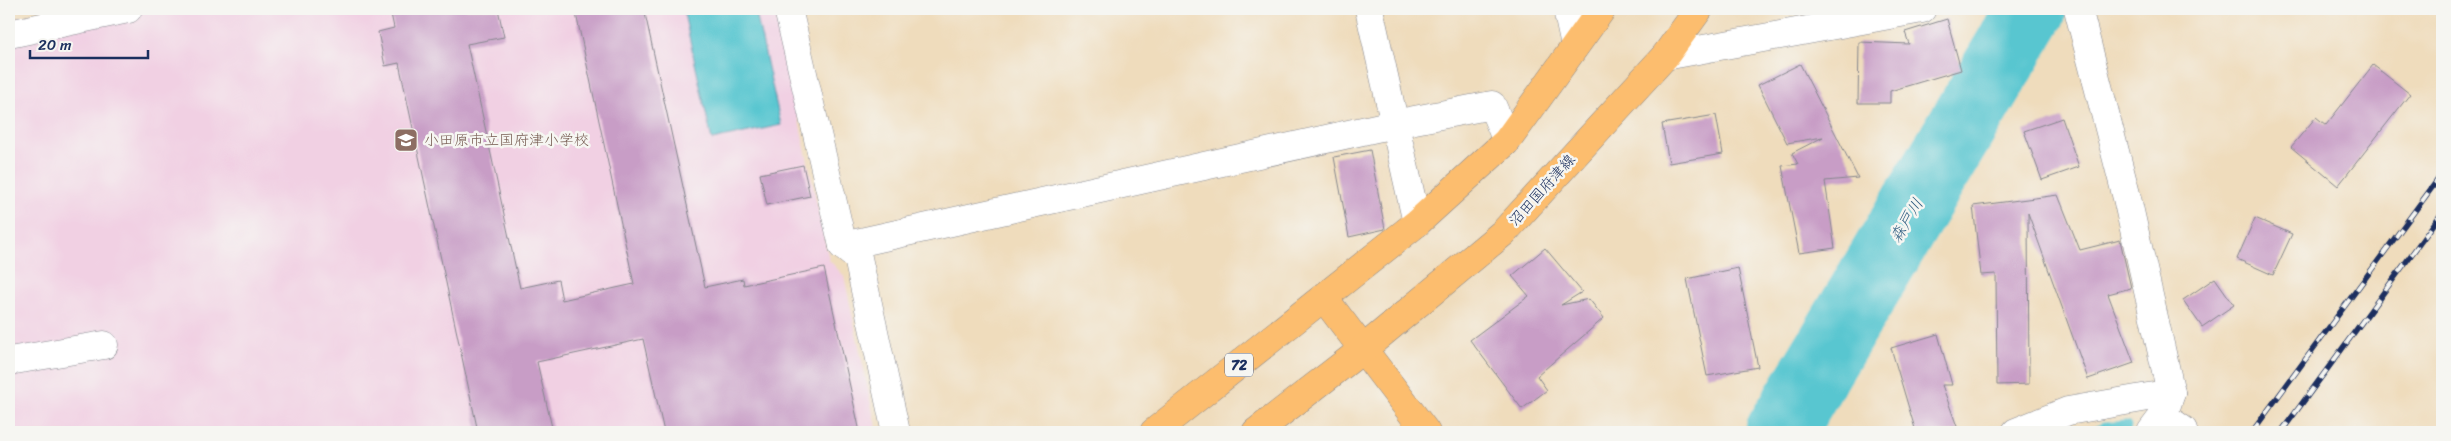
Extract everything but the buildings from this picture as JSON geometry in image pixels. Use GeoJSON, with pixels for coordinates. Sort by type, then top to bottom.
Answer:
{"type":"FeatureCollection","features":[{"type":"Feature","properties":{"kind":"main road"},"geometry":{"type":"LineString","coordinates":[[1426,432],[1324,298],[1417,223],[1507,141],[1602,9]]}},
{"type":"Feature","properties":{"kind":"main road","name":"沼田国府津線"},"geometry":{"type":"LineString","coordinates":[[1256,432],[1362,350],[1504,232],[1665,56],[1699,9]]}},
{"type":"Feature","properties":{"kind":"main road","name":"72"},"geometry":{"type":"LineString","coordinates":[[1154,432],[1324,298]]}},
{"type":"Feature","properties":{"kind":"street"},"geometry":{"type":"LineString","coordinates":[[9,34],[128,9]]}},
{"type":"Feature","properties":{"kind":"street"},"geometry":{"type":"LineString","coordinates":[[788,9],[843,246],[858,258],[896,432]]}},
{"type":"Feature","properties":{"kind":"street"},"geometry":{"type":"LineString","coordinates":[[1369,9],[1417,223]]}},
{"type":"Feature","properties":{"kind":"street"},"geometry":{"type":"LineString","coordinates":[[1567,9],[1575,46]]}},
{"type":"Feature","properties":{"kind":"street"},"geometry":{"type":"LineString","coordinates":[[1665,56],[1922,9]]}},
{"type":"Feature","properties":{"kind":"street"},"geometry":{"type":"LineString","coordinates":[[2016,432],[2068,411],[2167,418],[2127,198],[2078,9]]}},
{"type":"Feature","properties":{"kind":"street"},"geometry":{"type":"LineString","coordinates":[[843,246],[1394,124],[1492,105],[1507,141]]}},
{"type":"Feature","properties":{"kind":"street"},"geometry":{"type":"LineString","coordinates":[[9,362],[104,345]]}},
{"type":"Feature","properties":{"kind":"shaded area","name":"小田原市立国府津小学校"},"geometry":{"type":"Polygon","coordinates":[[[58,9],[775,9],[829,260],[844,276],[877,432],[9,432],[9,20],[58,9]]]}},
{"type":"Feature","properties":{"kind":"water"},"geometry":{"type":"Polygon","coordinates":[[[683,9],[755,9],[781,125],[712,140],[683,9]]]}},
{"type":"Feature","properties":{"kind":"waterway","name":"森戸川"},"geometry":{"type":"LineString","coordinates":[[1780,432],[2032,9]]}},
{"type":"Feature","properties":{"kind":"waterway"},"geometry":{"type":"LineString","coordinates":[[2095,432],[2104,428],[2126,426]]}},
{"type":"Feature","properties":{"kind":"railway"},"geometry":{"type":"LineString","coordinates":[[2252,432],[2442,174]]}},
{"type":"Feature","properties":{"kind":"railway"},"geometry":{"type":"LineString","coordinates":[[2281,432],[2442,213]]}},
{"type":"Feature","properties":{"kind":"place","name":"小田原市立国府津小学校"},"geometry":{"type":"Point","coordinates":[406,140]}}]}
